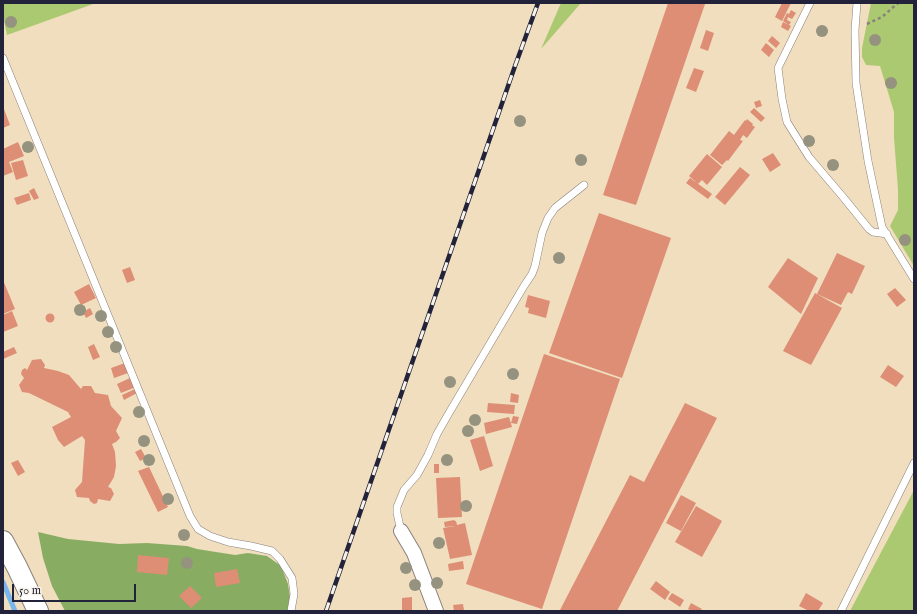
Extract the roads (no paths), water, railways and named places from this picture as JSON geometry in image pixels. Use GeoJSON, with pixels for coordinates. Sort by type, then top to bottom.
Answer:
{"type":"FeatureCollection","features":[{"type":"Feature","properties":{"kind":"street"},"geometry":{"type":"LineString","coordinates":[[401,531],[414,553],[436,611]]}},
{"type":"Feature","properties":{"kind":"street"},"geometry":{"type":"LineString","coordinates":[[3,541],[38,611]]}},
{"type":"Feature","properties":{"kind":"lane"},"geometry":{"type":"LineString","coordinates":[[810,3],[778,68],[787,122],[809,157],[844,197],[869,229],[873,232],[887,234]]}},
{"type":"Feature","properties":{"kind":"lane"},"geometry":{"type":"LineString","coordinates":[[857,3],[855,30],[856,83],[866,154],[882,227],[914,279]]}},
{"type":"Feature","properties":{"kind":"lane"},"geometry":{"type":"LineString","coordinates":[[3,58],[190,516],[198,529],[210,536],[228,542],[272,551],[280,559],[292,578],[294,594],[291,611]]}},
{"type":"Feature","properties":{"kind":"lane"},"geometry":{"type":"LineString","coordinates":[[401,531],[397,507],[404,490],[417,475],[449,413],[532,274],[542,233],[548,218],[555,208],[584,185]]}},
{"type":"Feature","properties":{"kind":"lane"},"geometry":{"type":"LineString","coordinates":[[841,611],[914,463]]}},
{"type":"Feature","properties":{"kind":"waterway"},"geometry":{"type":"LineString","coordinates":[[3,582],[15,611]]}},
{"type":"Feature","properties":{"kind":"railway"},"geometry":{"type":"LineString","coordinates":[[326,611],[538,3]]}}]}
